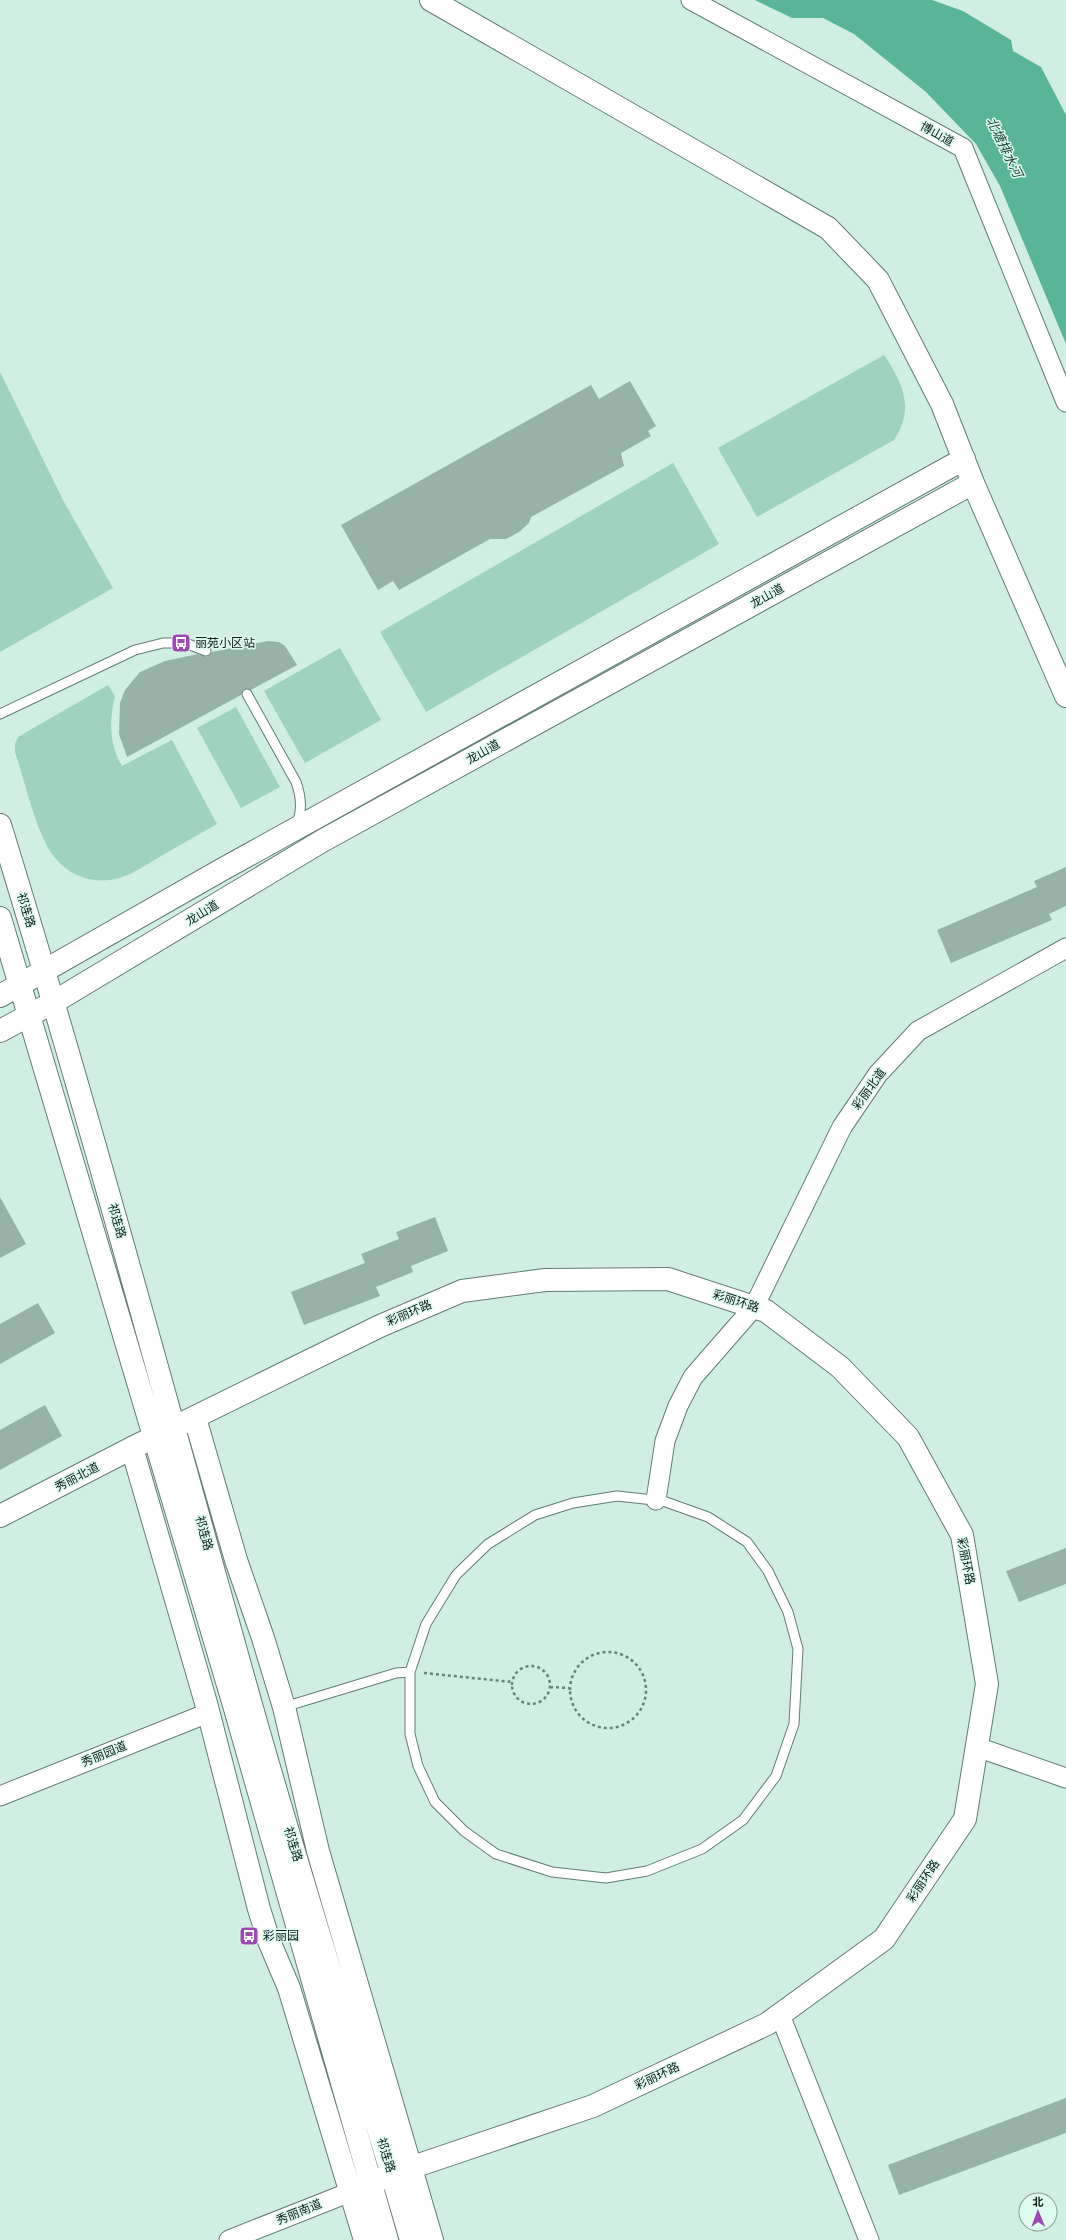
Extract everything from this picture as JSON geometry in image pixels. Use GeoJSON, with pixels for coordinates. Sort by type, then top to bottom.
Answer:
{"type":"FeatureCollection","features":[{"type":"Feature","properties":{"kind":"main road"},"geometry":{"type":"LineString","coordinates":[[431,0],[828,228],[878,280],[942,404],[972,483],[1066,696]]}},
{"type":"Feature","properties":{"kind":"main road","name":"龙山道"},"geometry":{"type":"LineString","coordinates":[[0,996],[293,830],[964,459]]}},
{"type":"Feature","properties":{"kind":"main road","name":"龙山道"},"geometry":{"type":"LineString","coordinates":[[0,1031],[54,1002],[322,841],[972,483]]}},
{"type":"Feature","properties":{"kind":"main road","name":"祁连路"},"geometry":{"type":"LineString","coordinates":[[0,825],[45,970],[175,1427],[253,1710],[411,2240]]}},
{"type":"Feature","properties":{"kind":"main road","name":"祁连路"},"geometry":{"type":"LineString","coordinates":[[0,918],[234,1706],[387,2240]]}},
{"type":"Feature","properties":{"kind":"main road","name":"彩丽环路"},"geometry":{"type":"LineString","coordinates":[[155,1438],[380,1326],[462,1291],[545,1280],[668,1279],[766,1311],[840,1367],[908,1437],[962,1535],[987,1684],[965,1819],[884,1939],[767,2024],[594,2106],[392,2174],[370,2184]]}},
{"type":"Feature","properties":{"kind":"main road"},"geometry":{"type":"LineString","coordinates":[[195,1418],[236,1560],[263,1638],[284,1707],[318,1851],[432,2240]]}},
{"type":"Feature","properties":{"kind":"main road","name":"秀丽北道"},"geometry":{"type":"LineString","coordinates":[[0,1516],[132,1448],[155,1438]]}},
{"type":"Feature","properties":{"kind":"main road"},"geometry":{"type":"LineString","coordinates":[[132,1448],[208,1713],[259,1909],[269,1941],[289,1988],[365,2240]]}},
{"type":"Feature","properties":{"kind":"street","name":"博山道"},"geometry":{"type":"LineString","coordinates":[[691,0],[963,148],[1066,402]]}},
{"type":"Feature","properties":{"kind":"street","name":"彩丽北道"},"geometry":{"type":"LineString","coordinates":[[656,1500],[665,1441],[678,1406],[693,1376],[754,1307],[842,1127],[878,1074],[918,1031],[1066,948]]}},
{"type":"Feature","properties":{"kind":"street","name":"秀丽园道"},"geometry":{"type":"LineString","coordinates":[[0,1796],[208,1713]]}},
{"type":"Feature","properties":{"kind":"street"},"geometry":{"type":"LineString","coordinates":[[977,1747],[1066,1778]]}},
{"type":"Feature","properties":{"kind":"street"},"geometry":{"type":"LineString","coordinates":[[780,2015],[869,2240]]}},
{"type":"Feature","properties":{"kind":"street","name":"秀丽南道"},"geometry":{"type":"LineString","coordinates":[[229,2240],[370,2184]]}},
{"type":"Feature","properties":{"kind":"lane"},"geometry":{"type":"LineString","coordinates":[[0,714],[135,650],[163,643],[176,643],[188,644],[206,651]]}},
{"type":"Feature","properties":{"kind":"lane"},"geometry":{"type":"LineString","coordinates":[[247,694],[290,770],[300,794],[300,813],[293,830]]}},
{"type":"Feature","properties":{"kind":"lane"},"geometry":{"type":"LineString","coordinates":[[617,1496],[656,1500],[708,1517],[747,1542],[768,1571],[788,1612],[798,1649],[794,1724],[776,1776],[743,1820],[702,1849],[647,1871],[606,1878],[552,1872],[496,1854],[464,1831],[435,1802],[418,1766],[410,1734],[410,1672],[426,1624],[456,1575],[488,1544],[535,1515],[573,1503],[617,1496]]}},
{"type":"Feature","properties":{"kind":"lane"},"geometry":{"type":"LineString","coordinates":[[284,1707],[396,1673],[410,1672]]}},
{"type":"Feature","properties":{"kind":"path"},"geometry":{"type":"LineString","coordinates":[[601,1652],[615,1652],[627,1656],[637,1664],[644,1676],[647,1688],[645,1700],[640,1712],[631,1720],[620,1726],[608,1728],[596,1726],[585,1721],[576,1712],[571,1700],[569,1688],[572,1675],[579,1664],[589,1656],[601,1652]]}},
{"type":"Feature","properties":{"kind":"path"},"geometry":{"type":"LineString","coordinates":[[537,1666],[547,1675],[550,1687],[545,1698],[540,1702],[528,1704],[522,1702],[514,1694],[512,1682],[518,1670],[524,1667],[537,1666]]}},
{"type":"Feature","properties":{"kind":"path"},"geometry":{"type":"LineString","coordinates":[[410,1672],[512,1682]]}},
{"type":"Feature","properties":{"kind":"path"},"geometry":{"type":"LineString","coordinates":[[550,1687],[569,1688]]}},
{"type":"Feature","properties":{"kind":"shaded area"},"geometry":{"type":"Polygon","coordinates":[[[884,355],[897,376],[904,396],[904,418],[894,440],[757,517],[718,448],[884,355]]]}},
{"type":"Feature","properties":{"kind":"shaded area"},"geometry":{"type":"Polygon","coordinates":[[[0,372],[64,502],[113,588],[0,652],[0,372]]]}},
{"type":"Feature","properties":{"kind":"shaded area"},"geometry":{"type":"Polygon","coordinates":[[[673,463],[719,544],[426,712],[380,632],[673,463]]]}},
{"type":"Feature","properties":{"kind":"shaded area"},"geometry":{"type":"Polygon","coordinates":[[[340,648],[381,720],[305,763],[264,691],[340,648]]]}},
{"type":"Feature","properties":{"kind":"shaded area"},"geometry":{"type":"Polygon","coordinates":[[[108,685],[115,696],[111,723],[112,740],[122,766],[172,740],[217,824],[126,876],[116,879],[95,880],[85,878],[67,869],[53,855],[47,846],[30,800],[15,752],[15,744],[18,737],[108,685]]]}},
{"type":"Feature","properties":{"kind":"shaded area"},"geometry":{"type":"Polygon","coordinates":[[[236,707],[280,787],[241,808],[197,728],[236,707]]]}},
{"type":"Feature","properties":{"kind":"water","name":"北塘排水河"},"geometry":{"type":"Polygon","coordinates":[[[755,0],[932,0],[963,11],[1011,40],[1013,51],[1041,67],[1066,115],[1066,344],[1000,186],[976,144],[926,92],[854,34],[823,18],[792,18],[755,0]]]}},
{"type":"Feature","properties":{"kind":"building"},"geometry":{"type":"Polygon","coordinates":[[[630,381],[656,426],[648,431],[651,436],[621,453],[624,466],[531,517],[529,523],[519,532],[506,539],[490,539],[399,590],[393,581],[378,590],[341,525],[591,385],[599,399],[630,381]]]}},
{"type":"Feature","properties":{"kind":"building"},"geometry":{"type":"Polygon","coordinates":[[[268,641],[279,642],[285,646],[297,665],[251,690],[244,689],[241,695],[127,757],[119,734],[120,703],[125,690],[140,672],[165,661],[198,654],[207,657],[212,652],[268,641]]]}},
{"type":"Feature","properties":{"kind":"building"},"geometry":{"type":"Polygon","coordinates":[[[1066,867],[1066,906],[1049,914],[1052,920],[951,963],[937,930],[1037,887],[1034,881],[1066,867]]]}},
{"type":"Feature","properties":{"kind":"building"},"geometry":{"type":"Polygon","coordinates":[[[0,1197],[26,1244],[0,1258],[0,1197]]]}},
{"type":"Feature","properties":{"kind":"building"},"geometry":{"type":"Polygon","coordinates":[[[435,1217],[448,1251],[411,1266],[413,1272],[376,1287],[380,1296],[304,1325],[291,1292],[365,1263],[361,1254],[399,1239],[396,1232],[435,1217]]]}},
{"type":"Feature","properties":{"kind":"building"},"geometry":{"type":"Polygon","coordinates":[[[38,1303],[55,1333],[0,1364],[0,1324],[38,1303]]]}},
{"type":"Feature","properties":{"kind":"building"},"geometry":{"type":"Polygon","coordinates":[[[45,1405],[62,1436],[0,1470],[0,1430],[45,1405]]]}},
{"type":"Feature","properties":{"kind":"building"},"geometry":{"type":"Polygon","coordinates":[[[1066,1548],[1066,1584],[1019,1602],[1006,1571],[1066,1548]]]}},
{"type":"Feature","properties":{"kind":"building"},"geometry":{"type":"Polygon","coordinates":[[[1066,2098],[1066,2133],[899,2195],[888,2165],[1066,2098]]]}},
{"type":"Feature","properties":{"kind":"place","name":"丽苑小区站"},"geometry":{"type":"Point","coordinates":[181,643]}},
{"type":"Feature","properties":{"kind":"place","name":"彩丽园"},"geometry":{"type":"Point","coordinates":[249,1936]}}]}
